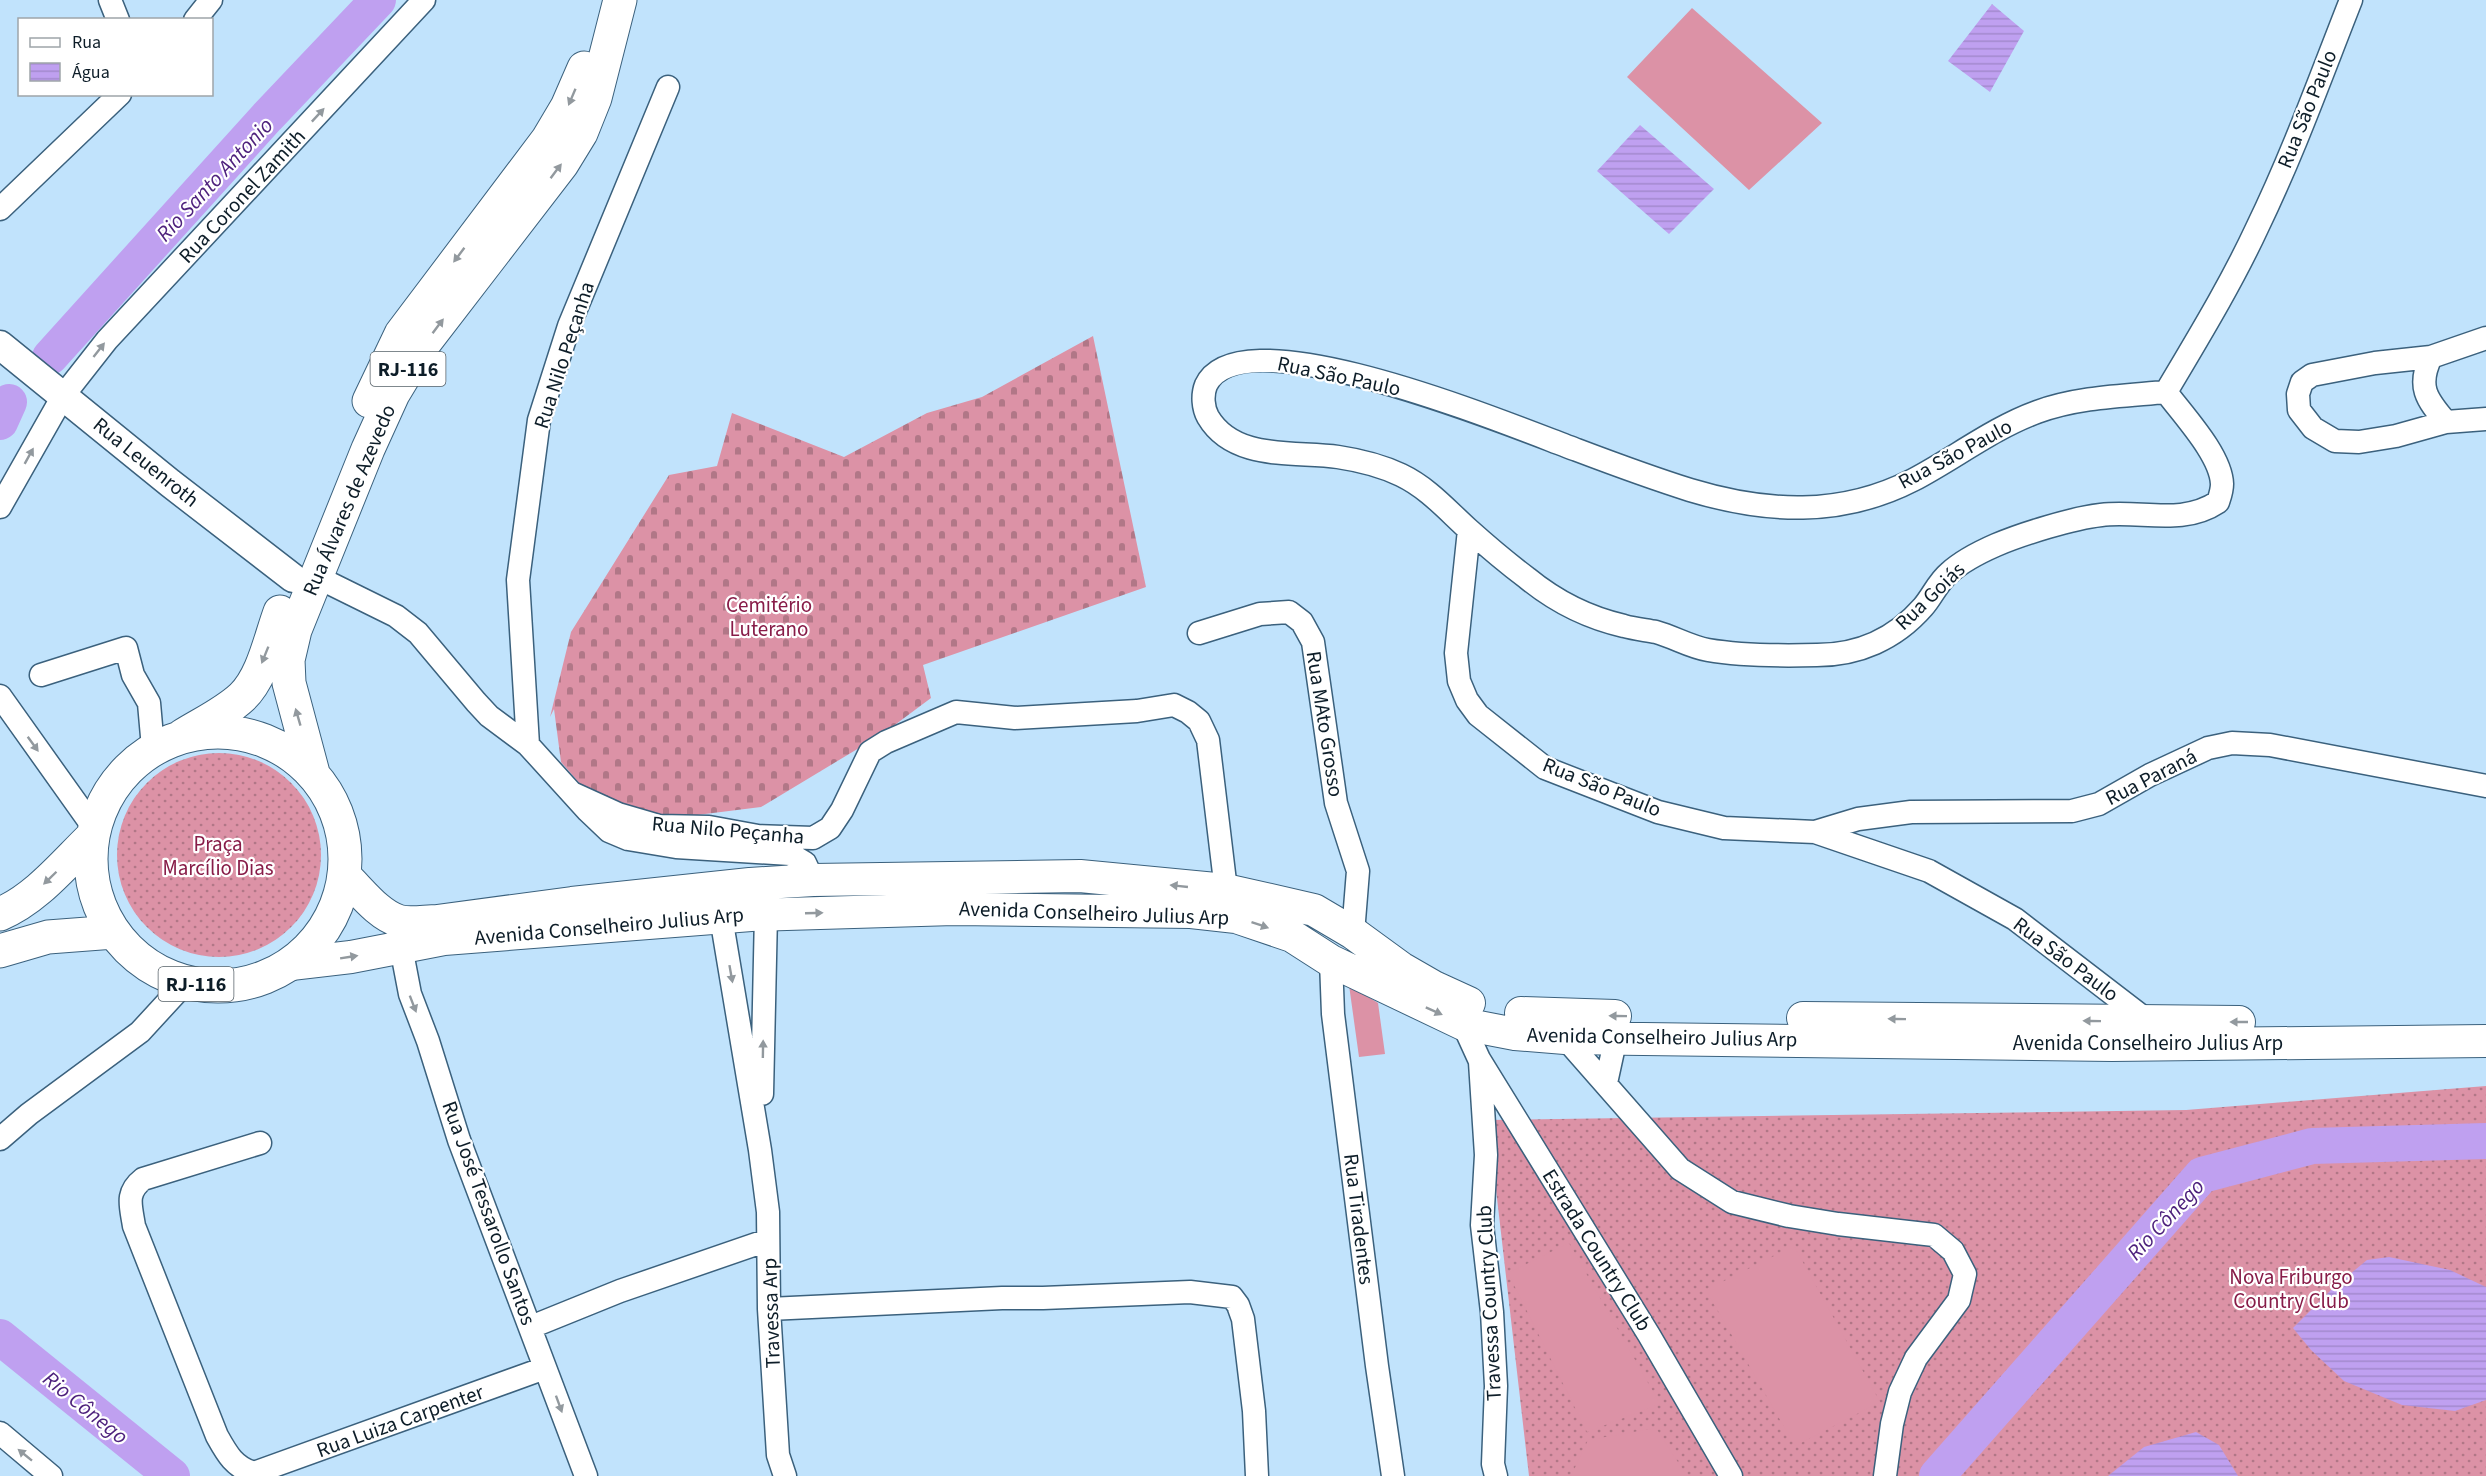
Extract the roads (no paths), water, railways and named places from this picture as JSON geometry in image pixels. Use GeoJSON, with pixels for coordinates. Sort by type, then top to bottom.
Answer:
{"type":"FeatureCollection","features":[{"type":"Feature","properties":{"kind":"main road","name":"Rua Álvares de Azevedo"},"geometry":{"type":"LineString","coordinates":[[313,773],[289,683],[288,660],[305,577],[387,359],[401,334],[548,139],[567,107],[584,68],[598,0]]}},
{"type":"Feature","properties":{"kind":"main road","name":"Rua Álvares de Azevedo"},"geometry":{"type":"LineString","coordinates":[[167,742],[242,697],[254,681],[393,394],[422,346],[562,164],[581,133],[595,98],[620,0]]}},
{"type":"Feature","properties":{"kind":"main road","name":"RJ-116"},"geometry":{"type":"LineString","coordinates":[[217,733],[244,735],[269,742],[285,751],[313,773],[326,790],[342,828],[345,876],[338,901],[327,926],[311,947],[291,964],[267,977],[241,985],[213,987],[186,982],[158,972],[133,954],[114,932],[98,903],[91,870],[93,833],[99,810],[121,774],[167,742],[217,733]]}},
{"type":"Feature","properties":{"kind":"main road","name":"RJ-116"},"geometry":{"type":"LineString","coordinates":[[0,914],[17,906],[42,885],[93,833]]}},
{"type":"Feature","properties":{"kind":"main road","name":"Avenida Conselheiro Julius Arp"},"geometry":{"type":"LineString","coordinates":[[345,876],[379,909],[392,918],[404,921],[436,921],[729,886],[813,880],[1080,876],[1226,890],[1314,910],[1353,933],[1401,968],[1466,1002],[1499,1010],[1539,1015],[2150,1022],[2486,1023]]}},
{"type":"Feature","properties":{"kind":"main road","name":"Avenida Conselheiro Julius Arp"},"geometry":{"type":"LineString","coordinates":[[291,964],[351,957],[444,939],[766,914],[954,909],[1191,912],[1236,917],[1292,936],[1331,961],[1463,1024],[1515,1034],[1565,1038],[2171,1044],[2486,1041]]}},
{"type":"Feature","properties":{"kind":"main road"},"geometry":{"type":"LineString","coordinates":[[0,951],[48,938],[114,932]]}},
{"type":"Feature","properties":{"kind":"street"},"geometry":{"type":"LineString","coordinates":[[110,0],[117,18]]}},
{"type":"Feature","properties":{"kind":"street"},"geometry":{"type":"LineString","coordinates":[[197,18],[211,0]]}},
{"type":"Feature","properties":{"kind":"street","name":"Rua Coronel Zamith"},"geometry":{"type":"LineString","coordinates":[[0,507],[55,389],[107,340],[424,0]]}},
{"type":"Feature","properties":{"kind":"street","name":"Rua São Paulo"},"geometry":{"type":"LineString","coordinates":[[2171,1044],[2150,1022],[2005,914],[1929,871],[1815,832],[1724,828],[1658,812],[1545,768],[1478,715],[1467,700],[1459,681],[1456,653],[1469,530],[1425,487],[1393,471],[1342,457],[1268,452],[1242,446],[1222,434],[1210,422],[1203,407],[1206,385],[1224,367],[1260,360],[1296,363],[1357,375],[1479,412],[1575,450],[1694,491],[1766,508],[1817,508],[1856,501],[1909,482],[2010,423],[2035,412],[2070,402],[2166,392],[2205,328],[2257,228],[2317,88],[2350,0]]}},
{"type":"Feature","properties":{"kind":"street","name":"Rua Nilo Peçanha"},"geometry":{"type":"LineString","coordinates":[[528,745],[518,580],[539,420],[569,326],[668,87]]}},
{"type":"Feature","properties":{"kind":"street"},"geometry":{"type":"LineString","coordinates":[[0,209],[118,96]]}},
{"type":"Feature","properties":{"kind":"street"},"geometry":{"type":"LineString","coordinates":[[2486,338],[2431,357],[2375,363],[2312,375],[2302,382],[2298,394],[2299,410],[2313,428],[2335,441],[2359,442],[2396,436],[2446,422],[2486,419]]}},
{"type":"Feature","properties":{"kind":"street","name":"Rua Leuenroth"},"geometry":{"type":"LineString","coordinates":[[5,349],[305,577]]}},
{"type":"Feature","properties":{"kind":"street"},"geometry":{"type":"LineString","coordinates":[[2431,357],[2423,374],[2424,389],[2431,404],[2446,422]]}},
{"type":"Feature","properties":{"kind":"street","name":"Rua Goiás"},"geometry":{"type":"LineString","coordinates":[[1469,530],[1531,582],[1575,609],[1619,625],[1660,633],[1702,650],[1824,655],[1868,648],[1900,627],[1921,609],[1946,575],[1997,545],[2025,534],[2101,515],[2187,516],[2205,511],[2218,502],[2222,483],[2219,472],[2197,434],[2166,392]]}},
{"type":"Feature","properties":{"kind":"street","name":"Rua Nilo Peçanha"},"geometry":{"type":"LineString","coordinates":[[305,577],[396,616],[418,633],[489,716],[528,745],[588,812],[609,831],[628,839],[676,847],[790,854],[805,863],[813,880]]}},
{"type":"Feature","properties":{"kind":"street","name":"Rua MAto Grosso"},"geometry":{"type":"LineString","coordinates":[[1199,633],[1260,614],[1289,612],[1302,622],[1313,642],[1336,803],[1358,870],[1353,933]]}},
{"type":"Feature","properties":{"kind":"street"},"geometry":{"type":"LineString","coordinates":[[40,675],[126,648],[133,675],[167,742]]}},
{"type":"Feature","properties":{"kind":"street"},"geometry":{"type":"LineString","coordinates":[[0,696],[93,833]]}},
{"type":"Feature","properties":{"kind":"street","name":"Rua Nilo Peçanha"},"geometry":{"type":"LineString","coordinates":[[574,794],[618,814],[659,826],[709,827],[758,836],[813,838],[830,828],[842,810],[870,752],[886,742],[957,712],[1015,718],[1137,711],[1174,705],[1188,712],[1199,722],[1208,740],[1226,890]]}},
{"type":"Feature","properties":{"kind":"street","name":"Rua Paraná"},"geometry":{"type":"LineString","coordinates":[[1815,832],[1858,819],[1911,812],[2072,811],[2099,804],[2150,775],[2208,748],[2232,743],[2270,745],[2486,786]]}},
{"type":"Feature","properties":{"kind":"street","name":"Travessa Arp"},"geometry":{"type":"LineString","coordinates":[[760,1150],[766,914]]}},
{"type":"Feature","properties":{"kind":"street","name":"Travessa Arp"},"geometry":{"type":"LineString","coordinates":[[721,917],[760,1150],[768,1212],[770,1309],[778,1455],[785,1476]]}},
{"type":"Feature","properties":{"kind":"street","name":"Rua José Tessarollo Santos"},"geometry":{"type":"LineString","coordinates":[[401,946],[410,994],[428,1041],[459,1140],[586,1476]]}},
{"type":"Feature","properties":{"kind":"street","name":"Rua Tiradentes"},"geometry":{"type":"LineString","coordinates":[[1331,961],[1335,1026],[1377,1366],[1393,1476]]}},
{"type":"Feature","properties":{"kind":"street"},"geometry":{"type":"LineString","coordinates":[[0,1139],[29,1114],[140,1032],[186,982]]}},
{"type":"Feature","properties":{"kind":"street","name":"Estrada Country Club"},"geometry":{"type":"LineString","coordinates":[[1463,1024],[1479,1059],[1649,1335],[1731,1476]]}},
{"type":"Feature","properties":{"kind":"street"},"geometry":{"type":"LineString","coordinates":[[1606,1083],[1616,1037]]}},
{"type":"Feature","properties":{"kind":"street"},"geometry":{"type":"LineString","coordinates":[[1565,1038],[1680,1169],[1732,1202],[1818,1221],[1934,1235],[1953,1251],[1965,1274],[1959,1300],[1916,1358],[1900,1392],[1892,1424],[1885,1476]]}},
{"type":"Feature","properties":{"kind":"street","name":"Travessa Country Club"},"geometry":{"type":"LineString","coordinates":[[1479,1059],[1486,1155],[1482,1225],[1494,1345],[1496,1386],[1494,1464],[1496,1476]]}},
{"type":"Feature","properties":{"kind":"street","name":"Rua Luiza Carpenter"},"geometry":{"type":"LineString","coordinates":[[260,1143],[142,1179],[130,1192],[129,1198],[135,1226],[217,1436],[229,1458],[241,1469],[254,1473],[545,1368]]}},
{"type":"Feature","properties":{"kind":"street"},"geometry":{"type":"LineString","coordinates":[[531,1327],[621,1291],[768,1240]]}},
{"type":"Feature","properties":{"kind":"street"},"geometry":{"type":"LineString","coordinates":[[770,1309],[991,1298],[1190,1292],[1232,1298],[1238,1305],[1243,1319],[1254,1411],[1257,1476]]}},
{"type":"Feature","properties":{"kind":"street"},"geometry":{"type":"LineString","coordinates":[[0,1432],[51,1476]]}},
{"type":"Feature","properties":{"kind":"water"},"geometry":{"type":"Polygon","coordinates":[[[1992,4],[2024,31],[1990,92],[1948,61],[1992,4]]]}},
{"type":"Feature","properties":{"kind":"water"},"geometry":{"type":"Polygon","coordinates":[[[1640,125],[1714,189],[1669,234],[1597,171],[1640,125]]]}},
{"type":"Feature","properties":{"kind":"water"},"geometry":{"type":"Polygon","coordinates":[[[2389,1257],[2450,1270],[2486,1287],[2486,1400],[2455,1411],[2402,1405],[2344,1381],[2311,1350],[2293,1328],[2332,1289],[2367,1260],[2389,1257]]]}},
{"type":"Feature","properties":{"kind":"water"},"geometry":{"type":"Polygon","coordinates":[[[2196,1432],[2219,1445],[2238,1476],[2108,1476],[2144,1447],[2196,1432]]]}},
{"type":"Feature","properties":{"kind":"waterway","name":"Rio Santo Antonio"},"geometry":{"type":"LineString","coordinates":[[50,357],[267,117],[378,0]]}},
{"type":"Feature","properties":{"kind":"waterway","name":"Rio Santo Antonio"},"geometry":{"type":"LineString","coordinates":[[0,422],[9,402]]}},
{"type":"Feature","properties":{"kind":"waterway","name":"Rio Cônego"},"geometry":{"type":"LineString","coordinates":[[1937,1476],[2202,1175],[2312,1146],[2486,1141]]}},
{"type":"Feature","properties":{"kind":"waterway","name":"Rio Cônego"},"geometry":{"type":"LineString","coordinates":[[0,1337],[172,1476]]}},
{"type":"Feature","properties":{"kind":"park label","name":"Cemitério Luterano"},"geometry":{"type":"Point","coordinates":[769,617]}},
{"type":"Feature","properties":{"kind":"park label","name":"Praça Marcílio Dias"},"geometry":{"type":"Point","coordinates":[218,856]}},
{"type":"Feature","properties":{"kind":"park label","name":"Nova Friburgo Country Club"},"geometry":{"type":"Point","coordinates":[2291,1289]}}]}
